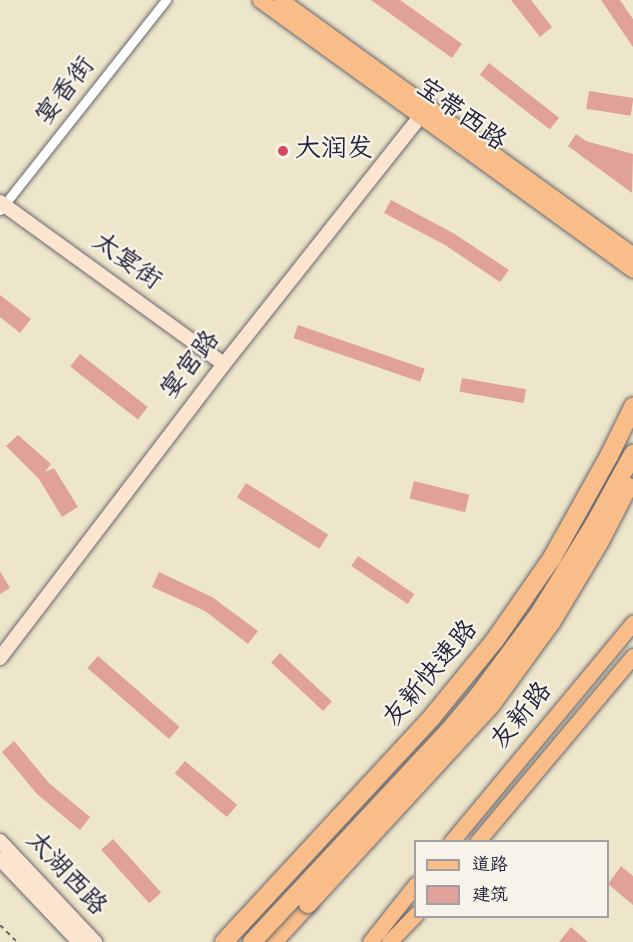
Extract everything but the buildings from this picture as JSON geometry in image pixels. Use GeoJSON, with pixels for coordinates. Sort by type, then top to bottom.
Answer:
{"type":"FeatureCollection","features":[{"type":"Feature","properties":{"kind":"highway","name":"友新快速路"},"geometry":{"type":"LineString","coordinates":[[224,942],[432,717],[495,640],[552,558],[604,465],[633,407]]}},
{"type":"Feature","properties":{"kind":"highway","name":"友新快速路"},"geometry":{"type":"LineString","coordinates":[[252,942],[478,696],[545,605],[596,523],[633,454]]}},
{"type":"Feature","properties":{"kind":"highway"},"geometry":{"type":"LineString","coordinates":[[273,942],[468,733],[516,672],[552,621],[600,541],[626,492],[633,472]]}},
{"type":"Feature","properties":{"kind":"main road","name":"宝带西路"},"geometry":{"type":"LineString","coordinates":[[261,0],[633,255]]}},
{"type":"Feature","properties":{"kind":"main road","name":"宝带西路"},"geometry":{"type":"LineString","coordinates":[[281,0],[423,112],[633,270]]}},
{"type":"Feature","properties":{"kind":"main road","name":"友新路"},"geometry":{"type":"LineString","coordinates":[[453,840],[633,623]]}},
{"type":"Feature","properties":{"kind":"main road","name":"友新路"},"geometry":{"type":"LineString","coordinates":[[479,840],[633,656]]}},
{"type":"Feature","properties":{"kind":"main road"},"geometry":{"type":"LineString","coordinates":[[370,942],[414,887]]}},
{"type":"Feature","properties":{"kind":"main road"},"geometry":{"type":"LineString","coordinates":[[396,940],[414,917]]}},
{"type":"Feature","properties":{"kind":"street","name":"宴香街"},"geometry":{"type":"LineString","coordinates":[[1,206],[166,0]]}},
{"type":"Feature","properties":{"kind":"street","name":"宴宫路"},"geometry":{"type":"LineString","coordinates":[[0,658],[224,364],[423,112]]}},
{"type":"Feature","properties":{"kind":"street","name":"太宴街"},"geometry":{"type":"LineString","coordinates":[[1,206],[224,364]]}},
{"type":"Feature","properties":{"kind":"street","name":"太湖西路"},"geometry":{"type":"LineString","coordinates":[[0,841],[95,942]]}},
{"type":"Feature","properties":{"kind":"street","name":"太湖西路"},"geometry":{"type":"LineString","coordinates":[[0,859],[79,942]]}},
{"type":"Feature","properties":{"kind":"path"},"geometry":{"type":"LineString","coordinates":[[0,925],[17,942]]}},
{"type":"Feature","properties":{"kind":"place","name":"大润发"},"geometry":{"type":"Point","coordinates":[283,151]}}]}
